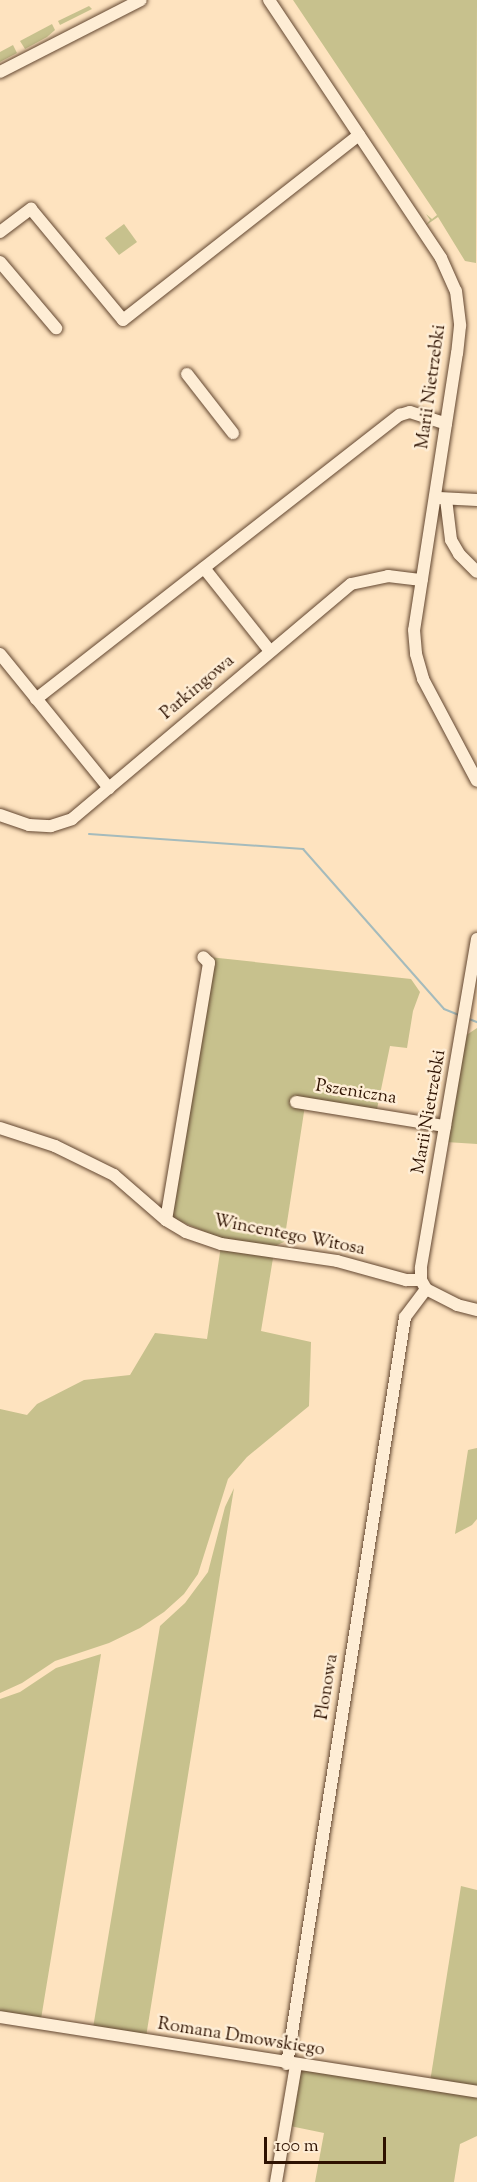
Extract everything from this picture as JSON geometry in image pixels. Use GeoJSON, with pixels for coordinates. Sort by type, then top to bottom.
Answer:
{"type":"FeatureCollection","features":[{"type":"Feature","properties":{"kind":"street"},"geometry":{"type":"LineString","coordinates":[[0,72],[141,0]]}},
{"type":"Feature","properties":{"kind":"street","name":"Marii Nietrzebki"},"geometry":{"type":"LineString","coordinates":[[270,0],[441,258],[456,291],[460,326],[446,424],[440,498],[422,580],[414,630],[416,654],[423,680],[477,780]]}},
{"type":"Feature","properties":{"kind":"street"},"geometry":{"type":"LineString","coordinates":[[0,232],[31,208],[123,320],[359,135]]}},
{"type":"Feature","properties":{"kind":"street"},"geometry":{"type":"LineString","coordinates":[[0,262],[56,328]]}},
{"type":"Feature","properties":{"kind":"street"},"geometry":{"type":"LineString","coordinates":[[187,374],[233,433]]}},
{"type":"Feature","properties":{"kind":"street"},"geometry":{"type":"LineString","coordinates":[[36,699],[400,415],[410,412],[446,424]]}},
{"type":"Feature","properties":{"kind":"street"},"geometry":{"type":"LineString","coordinates":[[477,500],[440,498],[451,540],[459,554],[477,572]]}},
{"type":"Feature","properties":{"kind":"street"},"geometry":{"type":"LineString","coordinates":[[204,568],[270,651]]}},
{"type":"Feature","properties":{"kind":"street","name":"Parkingowa"},"geometry":{"type":"LineString","coordinates":[[0,817],[29,825],[51,826],[72,819],[351,584],[388,576],[422,580]]}},
{"type":"Feature","properties":{"kind":"street"},"geometry":{"type":"LineString","coordinates":[[0,654],[109,788]]}},
{"type":"Feature","properties":{"kind":"street","name":"Marii Nietrzebki"},"geometry":{"type":"LineString","coordinates":[[424,1285],[445,1125],[477,939]]}},
{"type":"Feature","properties":{"kind":"street"},"geometry":{"type":"LineString","coordinates":[[166,1220],[209,963],[203,957]]}},
{"type":"Feature","properties":{"kind":"street","name":"Pszeniczna"},"geometry":{"type":"LineString","coordinates":[[296,1102],[445,1125]]}},
{"type":"Feature","properties":{"kind":"street","name":"Wincentego Witosa"},"geometry":{"type":"LineString","coordinates":[[0,1128],[55,1146],[114,1175],[166,1220],[186,1232],[221,1244],[337,1261],[424,1285],[457,1305],[477,1310]]}},
{"type":"Feature","properties":{"kind":"street","name":"Plonowa"},"geometry":{"type":"LineString","coordinates":[[276,2182],[405,1317],[424,1285]]}},
{"type":"Feature","properties":{"kind":"street","name":"Romana Dmowskiego"},"geometry":{"type":"LineString","coordinates":[[0,2017],[477,2092]]}},
{"type":"Feature","properties":{"kind":"shaded area"},"geometry":{"type":"Polygon","coordinates":[[[293,0],[477,0],[476,263],[465,261],[438,217],[425,226],[430,220],[426,214],[432,219],[437,215],[293,0]]]}},
{"type":"Feature","properties":{"kind":"shaded area"},"geometry":{"type":"Polygon","coordinates":[[[89,6],[92,9],[60,25],[58,21],[89,6]]]}},
{"type":"Feature","properties":{"kind":"shaded area"},"geometry":{"type":"Polygon","coordinates":[[[52,24],[55,30],[25,49],[20,41],[52,24]]]}},
{"type":"Feature","properties":{"kind":"shaded area"},"geometry":{"type":"Polygon","coordinates":[[[13,45],[17,53],[0,62],[0,52],[13,45]]]}},
{"type":"Feature","properties":{"kind":"shaded area"},"geometry":{"type":"Polygon","coordinates":[[[124,224],[137,242],[119,255],[105,238],[124,224]]]}},
{"type":"Feature","properties":{"kind":"shaded area"},"geometry":{"type":"Polygon","coordinates":[[[209,957],[411,979],[420,992],[413,1011],[407,1048],[390,1046],[377,1109],[306,1099],[284,1242],[275,1246],[261,1331],[311,1342],[309,1406],[247,1457],[228,1479],[198,1574],[184,1594],[164,1612],[140,1628],[109,1643],[55,1661],[22,1683],[0,1693],[0,1409],[27,1415],[37,1404],[84,1380],[130,1375],[155,1333],[207,1339],[222,1239],[170,1217],[209,957]]]}},
{"type":"Feature","properties":{"kind":"shaded area"},"geometry":{"type":"Polygon","coordinates":[[[477,1028],[477,1144],[446,1142],[465,1036],[477,1028]]]}},
{"type":"Feature","properties":{"kind":"shaded area"},"geometry":{"type":"Polygon","coordinates":[[[477,1448],[477,1519],[472,1525],[455,1534],[468,1450],[477,1448]]]}},
{"type":"Feature","properties":{"kind":"shaded area"},"geometry":{"type":"Polygon","coordinates":[[[234,1488],[146,2037],[93,2028],[160,1626],[185,1603],[208,1572],[225,1507],[234,1488]]]}},
{"type":"Feature","properties":{"kind":"shaded area"},"geometry":{"type":"Polygon","coordinates":[[[101,1654],[41,2019],[0,2013],[0,1699],[20,1692],[56,1668],[101,1654]]]}},
{"type":"Feature","properties":{"kind":"shaded area"},"geometry":{"type":"Polygon","coordinates":[[[461,1886],[477,1890],[477,2089],[430,2082],[461,1886]]]}},
{"type":"Feature","properties":{"kind":"shaded area"},"geometry":{"type":"Polygon","coordinates":[[[299,2069],[477,2096],[477,2136],[460,2144],[454,2182],[315,2182],[324,2133],[290,2126],[299,2069]]]}},
{"type":"Feature","properties":{"kind":"waterway"},"geometry":{"type":"LineString","coordinates":[[89,834],[303,849],[444,1009],[459,1015]]}},
{"type":"Feature","properties":{"kind":"waterway"},"geometry":{"type":"LineString","coordinates":[[469,1019],[477,1022]]}}]}
